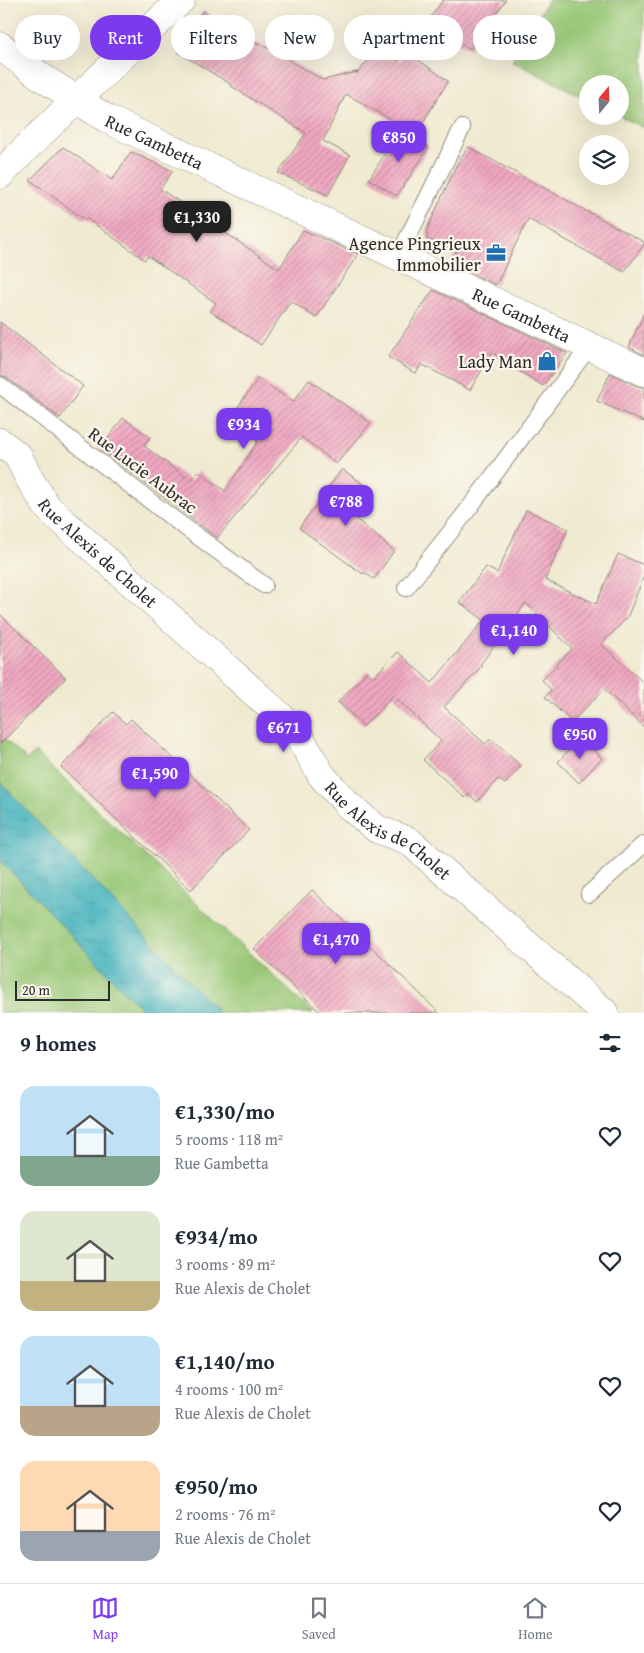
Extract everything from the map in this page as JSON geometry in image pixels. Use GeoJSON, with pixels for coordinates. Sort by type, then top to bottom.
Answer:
{"type":"FeatureCollection","features":[{"type":"Feature","properties":{"kind":"street"},"geometry":{"type":"LineString","coordinates":[[0,175],[76,99],[181,0]]}},
{"type":"Feature","properties":{"kind":"street","name":"Rue Gambetta"},"geometry":{"type":"LineString","coordinates":[[0,46],[42,78],[107,119],[644,372]]}},
{"type":"Feature","properties":{"kind":"street","name":"Rue Alexis de Cholet"},"geometry":{"type":"LineString","coordinates":[[0,442],[18,456],[30,480],[48,508],[277,713],[300,738],[322,776],[348,805],[377,829],[409,841],[605,1013]]}},
{"type":"Feature","properties":{"kind":"lane"},"geometry":{"type":"LineString","coordinates":[[398,257],[462,128]]}},
{"type":"Feature","properties":{"kind":"lane"},"geometry":{"type":"LineString","coordinates":[[406,588],[468,512],[589,347]]}},
{"type":"Feature","properties":{"kind":"lane","name":"Rue Lucie Aubrac"},"geometry":{"type":"LineString","coordinates":[[0,385],[264,585]]}},
{"type":"Feature","properties":{"kind":"lane"},"geometry":{"type":"LineString","coordinates":[[589,894],[644,844]]}},
{"type":"Feature","properties":{"kind":"green space"},"geometry":{"type":"Polygon","coordinates":[[[548,0],[644,0],[644,128],[629,120],[629,75],[579,75],[579,95],[512,61],[555,60],[555,15],[539,15],[548,0]]]}},
{"type":"Feature","properties":{"kind":"green space"},"geometry":{"type":"Polygon","coordinates":[[[0,735],[27,760],[35,752],[313,1013],[0,1013],[0,735]]]}},
{"type":"Feature","properties":{"kind":"water"},"geometry":{"type":"Polygon","coordinates":[[[0,782],[219,1013],[145,1013],[0,860],[0,782]]]}},
{"type":"Feature","properties":{"kind":"building"},"geometry":{"type":"Polygon","coordinates":[[[443,0],[506,0],[495,15],[473,15],[473,45],[470,49],[463,46],[463,15],[432,15],[443,0]]]}},
{"type":"Feature","properties":{"kind":"building"},"geometry":{"type":"Polygon","coordinates":[[[203,11],[210,15],[201,15],[203,11]]]}},
{"type":"Feature","properties":{"kind":"building"},"geometry":{"type":"Polygon","coordinates":[[[255,43],[259,43],[265,46],[265,60],[288,60],[323,80],[357,72],[356,74],[369,60],[419,60],[448,81],[416,134],[346,94],[323,141],[350,155],[328,195],[278,173],[306,133],[191,60],[255,60],[255,43]]]}},
{"type":"Feature","properties":{"kind":"building"},"geometry":{"type":"Polygon","coordinates":[[[400,131],[429,147],[397,196],[369,179],[400,131]]]}},
{"type":"Feature","properties":{"kind":"building"},"geometry":{"type":"Polygon","coordinates":[[[63,147],[112,180],[131,152],[173,171],[160,189],[279,269],[303,230],[358,254],[316,318],[291,301],[261,345],[210,311],[216,303],[148,256],[145,260],[30,180],[63,147]]]}},
{"type":"Feature","properties":{"kind":"building"},"geometry":{"type":"Polygon","coordinates":[[[468,147],[644,242],[644,245],[624,272],[528,219],[496,285],[450,263],[457,252],[427,239],[427,229],[457,164],[468,147]]]}},
{"type":"Feature","properties":{"kind":"building"},"geometry":{"type":"Polygon","coordinates":[[[433,290],[567,353],[543,386],[492,353],[470,390],[421,364],[416,373],[413,372],[388,357],[433,290]]]}},
{"type":"Feature","properties":{"kind":"building"},"geometry":{"type":"Polygon","coordinates":[[[644,313],[644,355],[629,347],[644,313]]]}},
{"type":"Feature","properties":{"kind":"building"},"geometry":{"type":"Polygon","coordinates":[[[0,322],[83,386],[60,418],[6,377],[0,375],[0,322]]]}},
{"type":"Feature","properties":{"kind":"building"},"geometry":{"type":"Polygon","coordinates":[[[610,373],[637,386],[644,387],[644,422],[597,401],[610,373]]]}},
{"type":"Feature","properties":{"kind":"building"},"geometry":{"type":"Polygon","coordinates":[[[258,378],[293,402],[309,380],[371,423],[336,464],[302,437],[217,538],[100,449],[123,418],[150,437],[144,446],[191,481],[198,471],[225,491],[258,441],[229,420],[258,378]]]}},
{"type":"Feature","properties":{"kind":"building"},"geometry":{"type":"Polygon","coordinates":[[[342,469],[367,487],[349,513],[394,551],[374,579],[364,572],[363,574],[299,528],[342,469]]]}},
{"type":"Feature","properties":{"kind":"building"},"geometry":{"type":"Polygon","coordinates":[[[526,510],[568,529],[545,580],[596,604],[618,554],[644,565],[644,576],[627,618],[601,644],[644,683],[644,727],[604,689],[572,722],[545,697],[551,690],[542,680],[572,649],[526,603],[480,665],[482,666],[444,707],[485,744],[491,739],[521,766],[505,784],[498,779],[477,802],[469,794],[465,798],[423,760],[441,741],[393,695],[364,726],[338,702],[367,671],[373,677],[398,652],[432,683],[484,620],[459,602],[486,567],[497,573],[526,510]]]}},
{"type":"Feature","properties":{"kind":"building"},"geometry":{"type":"Polygon","coordinates":[[[0,614],[66,678],[0,744],[0,614]]]}},
{"type":"Feature","properties":{"kind":"building"},"geometry":{"type":"Polygon","coordinates":[[[113,712],[126,724],[131,719],[249,830],[191,890],[61,767],[113,712]]]}},
{"type":"Feature","properties":{"kind":"building"},"geometry":{"type":"Polygon","coordinates":[[[581,737],[602,758],[579,783],[558,762],[581,737]]]}},
{"type":"Feature","properties":{"kind":"building"},"geometry":{"type":"Polygon","coordinates":[[[312,890],[439,1013],[321,1013],[254,949],[312,890]]]}},
{"type":"Feature","properties":{"kind":"place","name":"Agence Pingrieux Immobilier"},"geometry":{"type":"Point","coordinates":[496,253]}},
{"type":"Feature","properties":{"kind":"place","name":"Lady Man"},"geometry":{"type":"Point","coordinates":[547,361]}}]}
